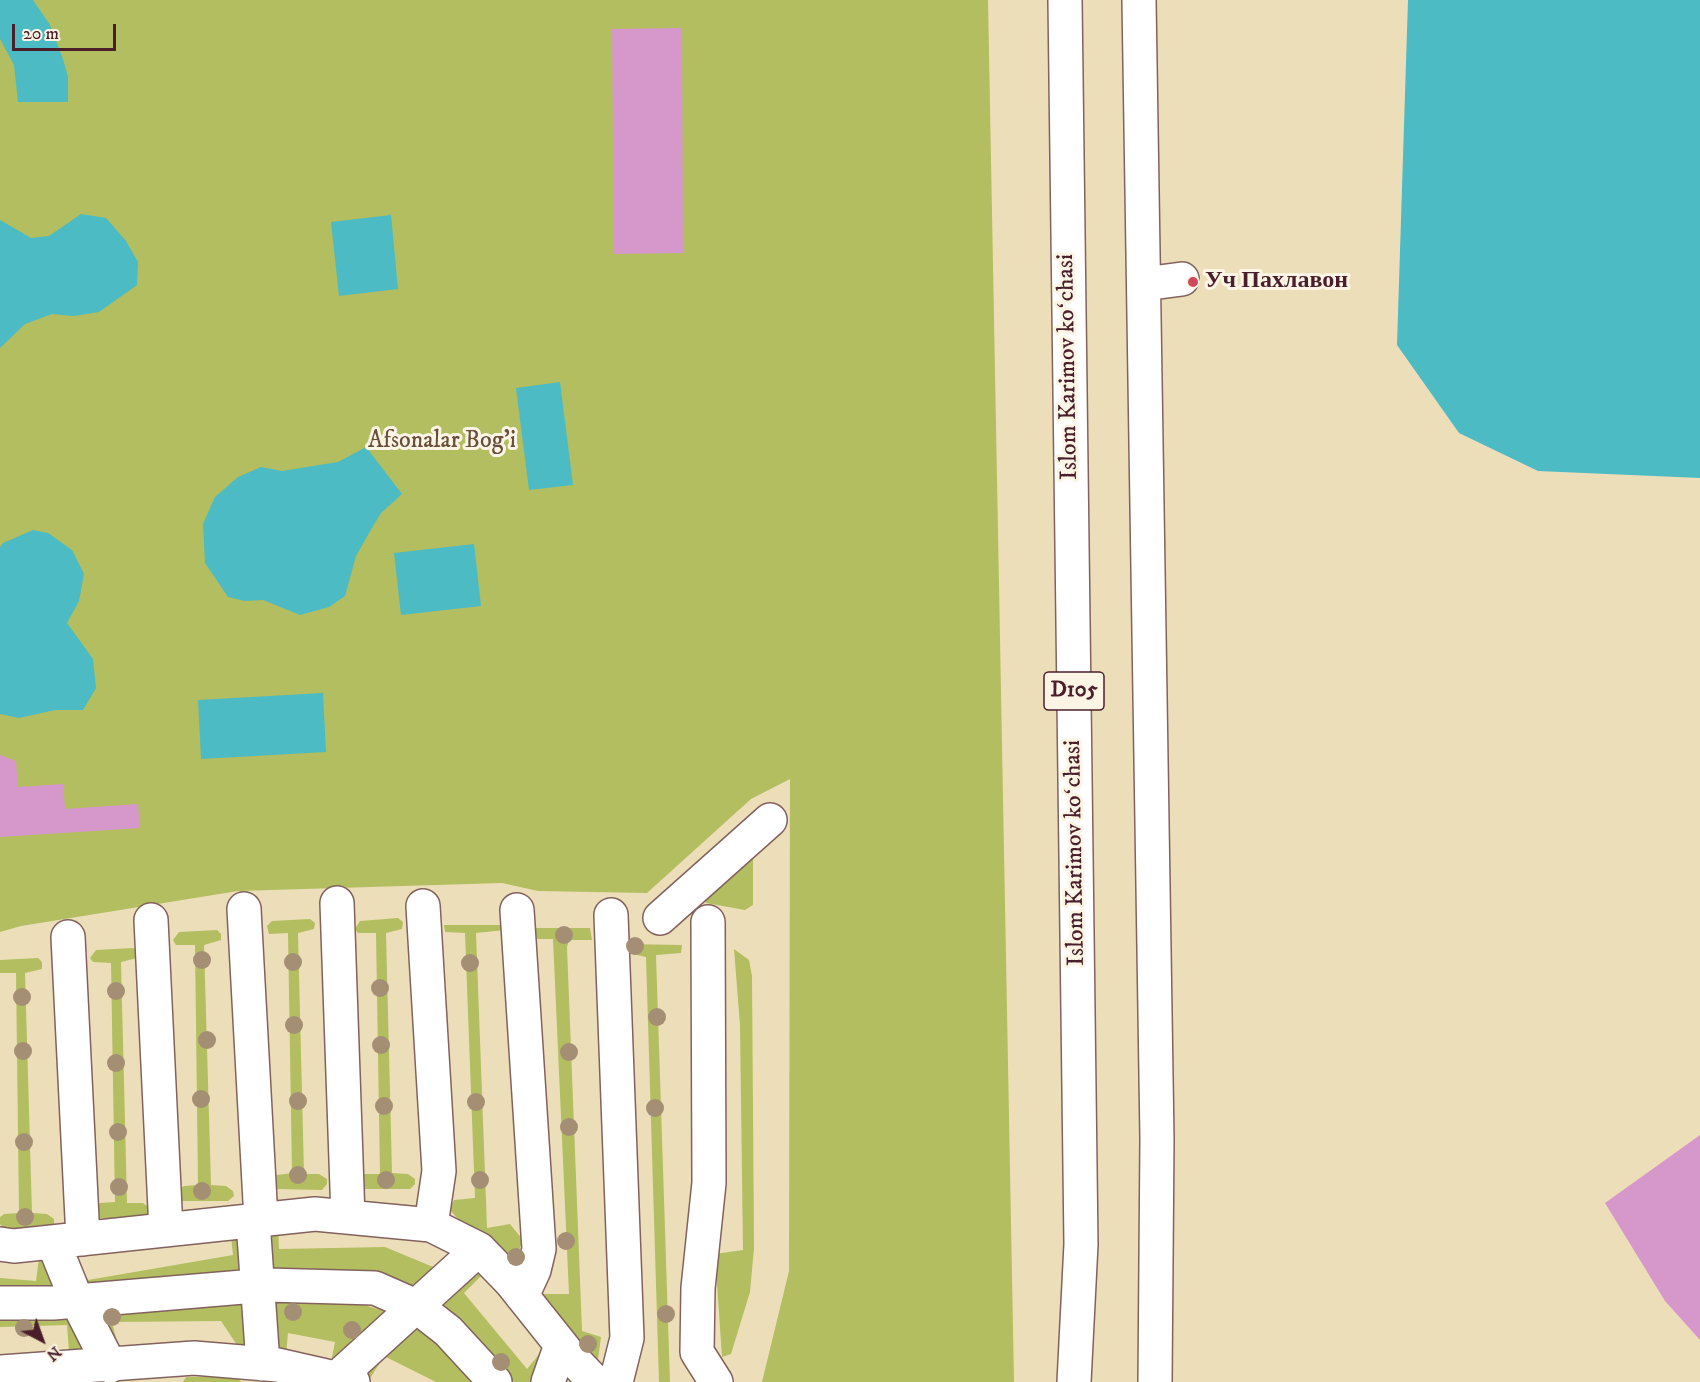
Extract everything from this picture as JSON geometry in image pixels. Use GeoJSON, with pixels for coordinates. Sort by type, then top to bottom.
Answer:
{"type":"FeatureCollection","features":[{"type":"Feature","properties":{"kind":"main road","name":"Islom Karimov koʻchasi"},"geometry":{"type":"LineString","coordinates":[[1065,0],[1081,1244],[1074,1382]]}},
{"type":"Feature","properties":{"kind":"main road"},"geometry":{"type":"LineString","coordinates":[[1139,0],[1157,1138],[1155,1382]]}},
{"type":"Feature","properties":{"kind":"main road"},"geometry":{"type":"LineString","coordinates":[[1144,284],[1182,279]]}},
{"type":"Feature","properties":{"kind":"main road"},"geometry":{"type":"LineString","coordinates":[[660,918],[770,820]]}},
{"type":"Feature","properties":{"kind":"main road"},"geometry":{"type":"LineString","coordinates":[[337,903],[348,1217]]}},
{"type":"Feature","properties":{"kind":"main road"},"geometry":{"type":"LineString","coordinates":[[423,906],[439,1171],[431,1225]]}},
{"type":"Feature","properties":{"kind":"main road"},"geometry":{"type":"LineString","coordinates":[[244,909],[257,1220],[260,1370]]}},
{"type":"Feature","properties":{"kind":"main road"},"geometry":{"type":"LineString","coordinates":[[517,910],[539,1250],[534,1270],[522,1296]]}},
{"type":"Feature","properties":{"kind":"main road"},"geometry":{"type":"LineString","coordinates":[[611,915],[627,1338],[616,1382]]}},
{"type":"Feature","properties":{"kind":"main road"},"geometry":{"type":"LineString","coordinates":[[151,920],[166,1230]]}},
{"type":"Feature","properties":{"kind":"main road"},"geometry":{"type":"LineString","coordinates":[[708,922],[709,1183],[698,1288],[697,1352],[716,1382]]}},
{"type":"Feature","properties":{"kind":"main road"},"geometry":{"type":"LineString","coordinates":[[68,937],[68,1240],[78,1301],[110,1366]]}},
{"type":"Feature","properties":{"kind":"main road"},"geometry":{"type":"LineString","coordinates":[[0,1244],[14,1246],[315,1214],[431,1225],[478,1248],[595,1382]]}},
{"type":"Feature","properties":{"kind":"main road"},"geometry":{"type":"LineString","coordinates":[[0,1372],[110,1366],[162,1372],[194,1358],[260,1370],[345,1381],[416,1306],[478,1248]]}},
{"type":"Feature","properties":{"kind":"main road"},"geometry":{"type":"LineString","coordinates":[[0,1303],[78,1301],[258,1286],[375,1288],[416,1306],[448,1331],[495,1382]]}},
{"type":"Feature","properties":{"kind":"main road"},"geometry":{"type":"LineString","coordinates":[[548,1382],[561,1345]]}},
{"type":"Feature","properties":{"kind":"green space","name":"Afsonalar Bog'i"},"geometry":{"type":"Polygon","coordinates":[[[0,0],[988,0],[1014,1382],[762,1382],[789,1271],[790,779],[751,799],[647,893],[538,891],[502,883],[238,891],[21,926],[0,932],[0,0]]]}},
{"type":"Feature","properties":{"kind":"green space"},"geometry":{"type":"Polygon","coordinates":[[[744,856],[753,858],[753,905],[745,910],[706,903],[703,896],[744,856]]]}},
{"type":"Feature","properties":{"kind":"green space"},"geometry":{"type":"Polygon","coordinates":[[[398,918],[403,922],[402,929],[386,933],[392,1173],[408,1174],[415,1179],[415,1184],[410,1189],[364,1189],[359,1183],[360,1178],[365,1174],[380,1174],[376,933],[358,933],[355,929],[360,921],[398,918]]]}},
{"type":"Feature","properties":{"kind":"green space"},"geometry":{"type":"Polygon","coordinates":[[[310,919],[315,923],[314,929],[298,933],[304,1174],[319,1174],[327,1179],[327,1184],[322,1190],[276,1189],[271,1184],[272,1178],[292,1173],[288,933],[269,934],[267,926],[272,921],[310,919]]]}},
{"type":"Feature","properties":{"kind":"green space"},"geometry":{"type":"Polygon","coordinates":[[[444,925],[502,925],[505,930],[476,933],[487,1228],[510,1224],[523,1240],[516,1257],[498,1248],[458,1219],[449,1209],[454,1200],[475,1198],[465,933],[445,932],[444,925]]]}},
{"type":"Feature","properties":{"kind":"green space"},"geometry":{"type":"Polygon","coordinates":[[[534,928],[590,928],[592,940],[569,940],[567,947],[582,1331],[601,1337],[597,1367],[540,1294],[569,1294],[553,939],[537,939],[534,928]]]}},
{"type":"Feature","properties":{"kind":"green space"},"geometry":{"type":"Polygon","coordinates":[[[217,930],[221,934],[221,940],[204,945],[211,1185],[226,1186],[233,1191],[234,1196],[228,1201],[182,1201],[178,1195],[179,1189],[184,1186],[198,1185],[195,945],[176,945],[173,940],[179,932],[217,930]]]}},
{"type":"Feature","properties":{"kind":"green space"},"geometry":{"type":"Polygon","coordinates":[[[624,944],[682,945],[681,953],[656,955],[670,1382],[659,1382],[646,957],[627,953],[624,944]]]}},
{"type":"Feature","properties":{"kind":"green space"},"geometry":{"type":"Polygon","coordinates":[[[133,948],[138,951],[137,958],[121,962],[127,1203],[143,1203],[150,1208],[150,1213],[145,1219],[99,1218],[94,1212],[95,1207],[100,1203],[115,1202],[111,963],[93,962],[90,958],[96,950],[133,948]]]}},
{"type":"Feature","properties":{"kind":"green space"},"geometry":{"type":"Polygon","coordinates":[[[734,949],[749,960],[752,976],[754,1248],[750,1292],[731,1354],[722,1357],[715,1254],[743,1250],[740,1025],[734,949]]]}},
{"type":"Feature","properties":{"kind":"green space"},"geometry":{"type":"Polygon","coordinates":[[[38,958],[42,962],[42,969],[25,973],[32,1213],[47,1214],[54,1219],[54,1224],[49,1229],[4,1229],[0,1224],[0,1217],[4,1214],[19,1213],[16,973],[0,973],[0,960],[38,958]]]}},
{"type":"Feature","properties":{"kind":"green space"},"geometry":{"type":"Polygon","coordinates":[[[278,1225],[279,1249],[385,1247],[438,1269],[424,1292],[375,1271],[271,1277],[268,1228],[278,1225]]]}},
{"type":"Feature","properties":{"kind":"green space"},"geometry":{"type":"Polygon","coordinates":[[[240,1235],[241,1281],[83,1294],[76,1258],[88,1280],[233,1255],[231,1236],[240,1235]]]}},
{"type":"Feature","properties":{"kind":"green space"},"geometry":{"type":"Polygon","coordinates":[[[46,1256],[62,1293],[0,1292],[0,1278],[36,1281],[39,1258],[46,1256]]]}},
{"type":"Feature","properties":{"kind":"green space"},"geometry":{"type":"Polygon","coordinates":[[[476,1266],[483,1274],[464,1293],[527,1369],[541,1352],[537,1382],[509,1382],[435,1302],[476,1266]]]}},
{"type":"Feature","properties":{"kind":"green space"},"geometry":{"type":"Polygon","coordinates":[[[244,1299],[246,1349],[241,1351],[221,1321],[112,1322],[118,1346],[109,1348],[92,1311],[244,1299]]]}},
{"type":"Feature","properties":{"kind":"green space"},"geometry":{"type":"Polygon","coordinates":[[[270,1299],[352,1301],[396,1315],[330,1367],[335,1342],[288,1333],[286,1355],[274,1352],[270,1299]]]}},
{"type":"Feature","properties":{"kind":"green space"},"geometry":{"type":"Polygon","coordinates":[[[71,1313],[94,1348],[69,1352],[67,1325],[0,1327],[0,1316],[71,1313]]]}},
{"type":"Feature","properties":{"kind":"green space"},"geometry":{"type":"Polygon","coordinates":[[[415,1325],[464,1364],[480,1382],[436,1382],[384,1356],[369,1380],[361,1370],[415,1325]]]}},
{"type":"Feature","properties":{"kind":"green space"},"geometry":{"type":"Polygon","coordinates":[[[237,1376],[241,1382],[183,1382],[186,1377],[237,1376]]]}},
{"type":"Feature","properties":{"kind":"water"},"geometry":{"type":"Polygon","coordinates":[[[0,0],[33,0],[50,25],[68,77],[68,102],[18,102],[14,65],[0,39],[0,0]]]}},
{"type":"Feature","properties":{"kind":"water"},"geometry":{"type":"Polygon","coordinates":[[[1408,0],[1700,0],[1700,478],[1538,471],[1459,433],[1397,345],[1408,0]]]}},
{"type":"Feature","properties":{"kind":"water"},"geometry":{"type":"Polygon","coordinates":[[[81,214],[106,218],[126,241],[138,262],[137,285],[99,312],[74,316],[52,314],[25,324],[0,348],[0,220],[31,238],[49,236],[81,214]]]}},
{"type":"Feature","properties":{"kind":"water"},"geometry":{"type":"Polygon","coordinates":[[[391,215],[398,289],[339,296],[331,222],[391,215]]]}},
{"type":"Feature","properties":{"kind":"water"},"geometry":{"type":"Polygon","coordinates":[[[560,382],[573,485],[529,490],[516,388],[560,382]]]}},
{"type":"Feature","properties":{"kind":"water"},"geometry":{"type":"Polygon","coordinates":[[[366,447],[402,494],[381,513],[356,556],[345,596],[329,607],[300,615],[263,600],[245,601],[228,597],[205,563],[203,524],[215,497],[238,477],[261,467],[282,471],[338,462],[366,447]]]}},
{"type":"Feature","properties":{"kind":"water"},"geometry":{"type":"Polygon","coordinates":[[[33,530],[48,533],[72,550],[84,574],[79,601],[67,623],[93,659],[96,688],[83,710],[55,710],[19,718],[0,714],[0,547],[3,543],[33,530]]]}},
{"type":"Feature","properties":{"kind":"water"},"geometry":{"type":"Polygon","coordinates":[[[474,544],[481,606],[401,615],[394,553],[474,544]]]}},
{"type":"Feature","properties":{"kind":"water"},"geometry":{"type":"Polygon","coordinates":[[[323,693],[326,752],[201,759],[198,700],[323,693]]]}},
{"type":"Feature","properties":{"kind":"building"},"geometry":{"type":"Polygon","coordinates":[[[682,28],[683,253],[614,254],[612,29],[682,28]]]}},
{"type":"Feature","properties":{"kind":"building"},"geometry":{"type":"Polygon","coordinates":[[[0,755],[16,761],[18,787],[63,784],[65,809],[138,804],[140,828],[0,837],[0,755]]]}},
{"type":"Feature","properties":{"kind":"building"},"geometry":{"type":"Polygon","coordinates":[[[1700,1135],[1700,1340],[1665,1301],[1605,1203],[1700,1135]]]}},
{"type":"Feature","properties":{"kind":"place","name":"Уч Пахлавон"},"geometry":{"type":"Point","coordinates":[1193,282]}}]}
